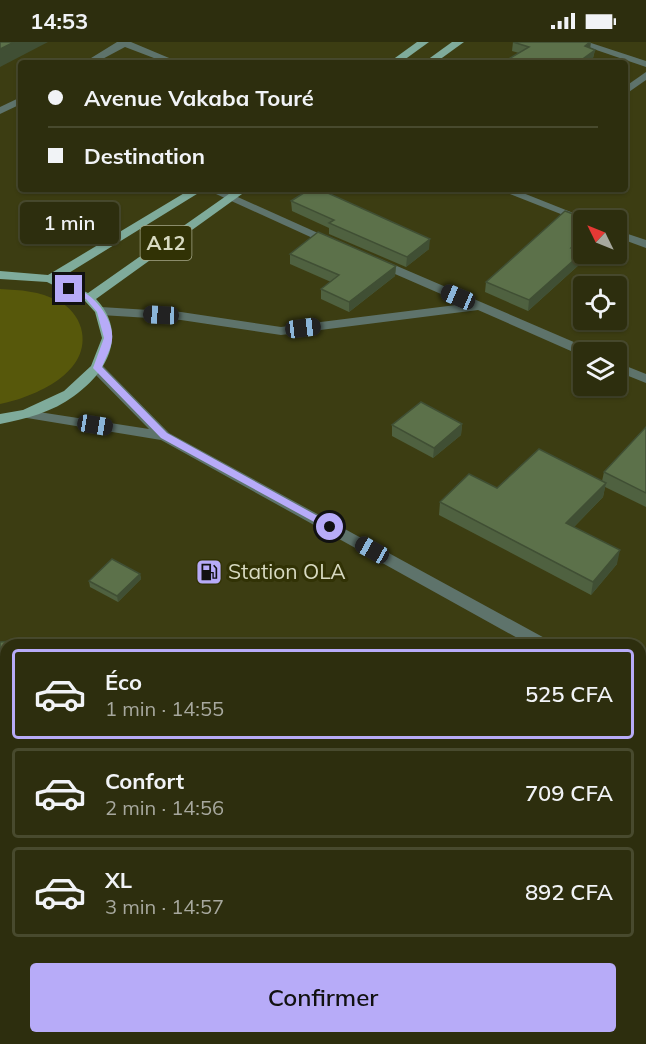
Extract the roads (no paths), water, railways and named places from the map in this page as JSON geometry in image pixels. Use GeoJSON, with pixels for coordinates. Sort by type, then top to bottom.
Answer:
{"type":"FeatureCollection","features":[{"type":"Feature","properties":{"kind":"main road"},"geometry":{"type":"LineString","coordinates":[[397,60],[424,42]]}},
{"type":"Feature","properties":{"kind":"main road"},"geometry":{"type":"LineString","coordinates":[[432,60],[459,42]]}},
{"type":"Feature","properties":{"kind":"main road","name":"A12"},"geometry":{"type":"LineString","coordinates":[[50,279],[194,192]]}},
{"type":"Feature","properties":{"kind":"main road","name":"A12"},"geometry":{"type":"LineString","coordinates":[[89,298],[239,192]]}},
{"type":"Feature","properties":{"kind":"main road"},"geometry":{"type":"LineString","coordinates":[[0,275],[50,279],[89,298],[101,311],[108,338],[97,368],[69,394],[26,414],[0,418]]}},
{"type":"Feature","properties":{"kind":"street"},"geometry":{"type":"LineString","coordinates":[[578,42],[646,64]]}},
{"type":"Feature","properties":{"kind":"street"},"geometry":{"type":"LineString","coordinates":[[93,60],[123,43],[168,60]]}},
{"type":"Feature","properties":{"kind":"street"},"geometry":{"type":"LineString","coordinates":[[628,90],[646,75]]}},
{"type":"Feature","properties":{"kind":"street"},"geometry":{"type":"LineString","coordinates":[[0,111],[18,101]]}},
{"type":"Feature","properties":{"kind":"street"},"geometry":{"type":"LineString","coordinates":[[218,192],[573,347]]}},
{"type":"Feature","properties":{"kind":"street"},"geometry":{"type":"LineString","coordinates":[[511,192],[573,215]]}},
{"type":"Feature","properties":{"kind":"street"},"geometry":{"type":"LineString","coordinates":[[627,237],[646,244]]}},
{"type":"Feature","properties":{"kind":"street"},"geometry":{"type":"LineString","coordinates":[[101,311],[181,316],[281,331],[479,306]]}},
{"type":"Feature","properties":{"kind":"street"},"geometry":{"type":"LineString","coordinates":[[97,368],[164,436],[530,639]]}},
{"type":"Feature","properties":{"kind":"street"},"geometry":{"type":"LineString","coordinates":[[627,371],[646,379]]}},
{"type":"Feature","properties":{"kind":"street"},"geometry":{"type":"LineString","coordinates":[[26,414],[164,436]]}},
{"type":"Feature","properties":{"kind":"place","name":"Station OLA"},"geometry":{"type":"Point","coordinates":[209,572]}}]}
